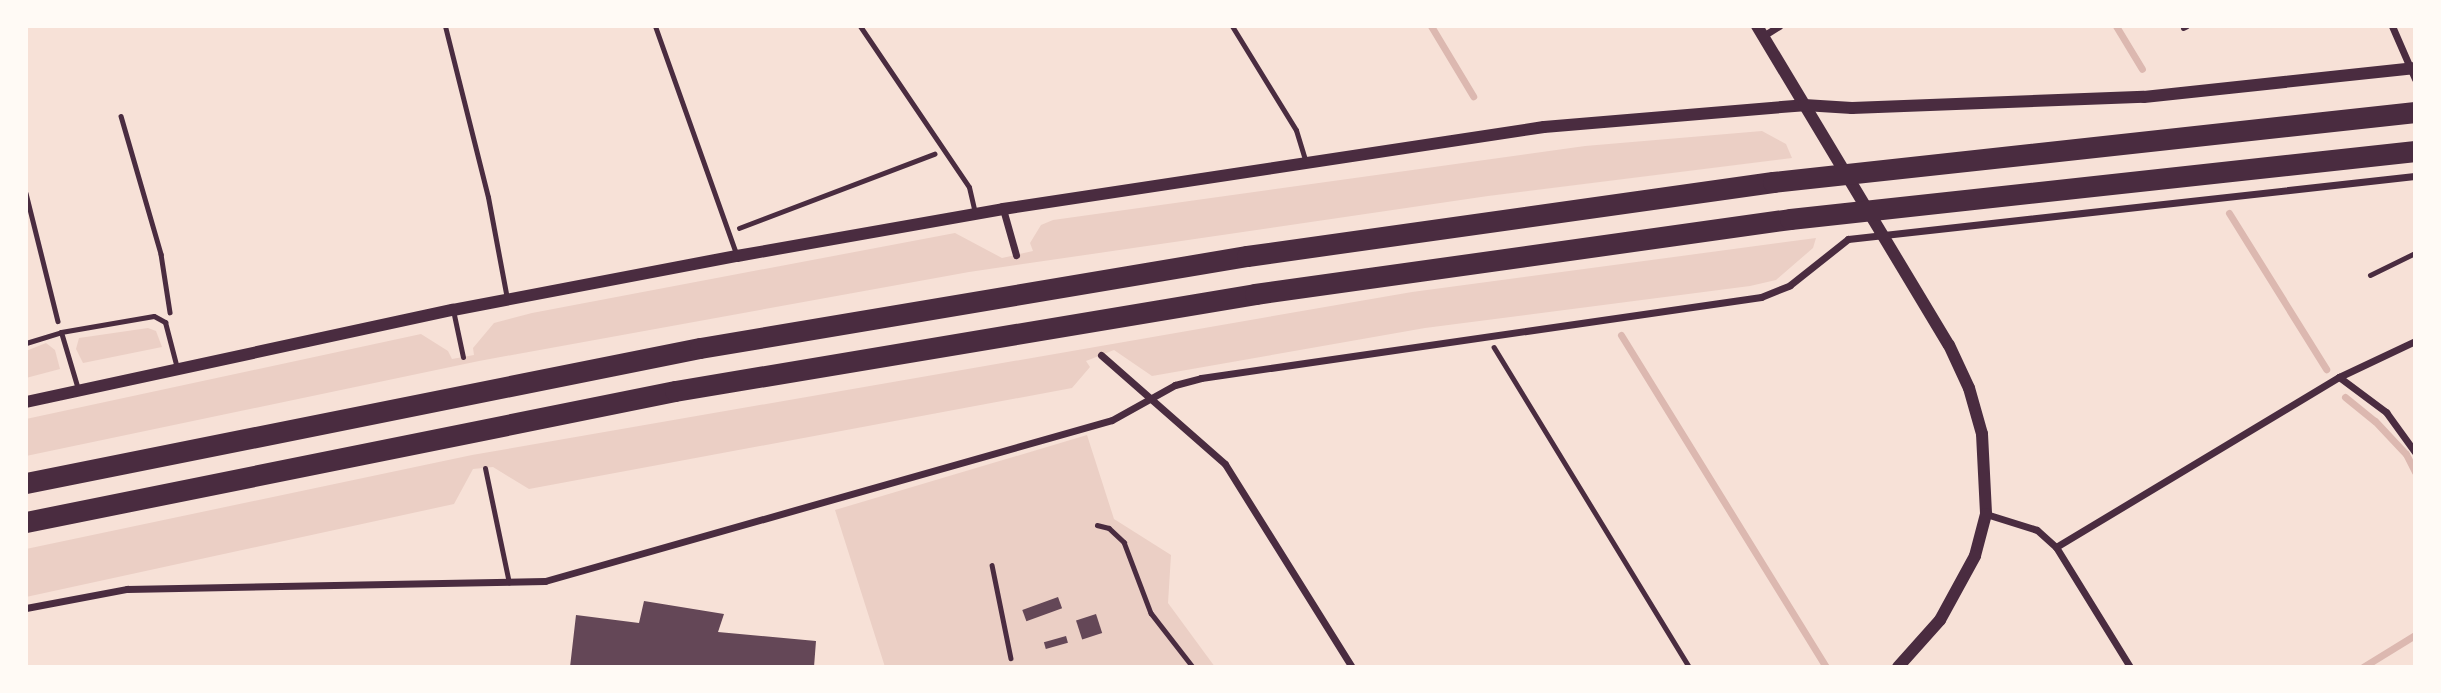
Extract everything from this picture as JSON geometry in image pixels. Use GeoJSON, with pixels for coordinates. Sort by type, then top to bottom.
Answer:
{"type":"FeatureCollection","features":[{"type":"Feature","properties":{"kind":"highway"},"geometry":{"type":"LineString","coordinates":[[26,483],[508,384],[1019,292],[1773,181],[2415,112]]}},
{"type":"Feature","properties":{"kind":"highway"},"geometry":{"type":"LineString","coordinates":[[26,522],[675,391],[1028,330],[1790,219],[2415,151]]}},
{"type":"Feature","properties":{"kind":"street"},"geometry":{"type":"LineString","coordinates":[[1779,26],[1760,31],[1948,345],[1969,388],[1982,434],[1986,514],[1975,556],[1940,621],[1898,667]]}},
{"type":"Feature","properties":{"kind":"street"},"geometry":{"type":"LineString","coordinates":[[26,402],[453,310],[737,256],[1003,209],[1544,127],[1804,105],[1852,108],[2144,97],[2413,72],[2392,26]]}},
{"type":"Feature","properties":{"kind":"street"},"geometry":{"type":"LineString","coordinates":[[26,608],[127,589],[509,583],[568,576],[1112,420],[1152,398],[1201,378],[1492,332],[1773,294],[1847,239],[2415,176]]}},
{"type":"Feature","properties":{"kind":"street"},"geometry":{"type":"LineString","coordinates":[[1003,209],[1016,255]]}},
{"type":"Feature","properties":{"kind":"street"},"geometry":{"type":"LineString","coordinates":[[2056,547],[2339,377],[2415,341]]}},
{"type":"Feature","properties":{"kind":"street"},"geometry":{"type":"LineString","coordinates":[[1101,355],[1224,464],[1352,667]]}},
{"type":"Feature","properties":{"kind":"street"},"geometry":{"type":"LineString","coordinates":[[2339,377],[2386,412],[2415,452]]}},
{"type":"Feature","properties":{"kind":"street"},"geometry":{"type":"LineString","coordinates":[[1986,514],[2037,530],[2056,547],[2130,667]]}},
{"type":"Feature","properties":{"kind":"lane"},"geometry":{"type":"LineString","coordinates":[[445,26],[488,197],[507,299]]}},
{"type":"Feature","properties":{"kind":"lane"},"geometry":{"type":"LineString","coordinates":[[655,26],[731,232],[737,256]]}},
{"type":"Feature","properties":{"kind":"lane"},"geometry":{"type":"LineString","coordinates":[[860,26],[969,187],[975,214]]}},
{"type":"Feature","properties":{"kind":"lane"},"geometry":{"type":"LineString","coordinates":[[1231,26],[1296,130],[1306,163]]}},
{"type":"Feature","properties":{"kind":"lane"},"geometry":{"type":"LineString","coordinates":[[2370,275],[2415,253]]}},
{"type":"Feature","properties":{"kind":"lane"},"geometry":{"type":"LineString","coordinates":[[453,310],[463,357]]}},
{"type":"Feature","properties":{"kind":"lane"},"geometry":{"type":"LineString","coordinates":[[26,343],[61,332],[153,316],[165,322],[177,369]]}},
{"type":"Feature","properties":{"kind":"lane"},"geometry":{"type":"LineString","coordinates":[[61,332],[79,390]]}},
{"type":"Feature","properties":{"kind":"lane"},"geometry":{"type":"LineString","coordinates":[[485,468],[509,583]]}},
{"type":"Feature","properties":{"kind":"path"},"geometry":{"type":"LineString","coordinates":[[121,116],[160,254],[171,309],[165,322]]}},
{"type":"Feature","properties":{"kind":"path"},"geometry":{"type":"LineString","coordinates":[[731,232],[944,150]]}},
{"type":"Feature","properties":{"kind":"path"},"geometry":{"type":"LineString","coordinates":[[26,193],[61,332]]}},
{"type":"Feature","properties":{"kind":"path"},"geometry":{"type":"LineString","coordinates":[[1492,332],[1494,351],[1689,667]]}},
{"type":"Feature","properties":{"kind":"path"},"geometry":{"type":"LineString","coordinates":[[1097,525],[1109,528],[1124,542],[1152,613],[1193,667]]}},
{"type":"Feature","properties":{"kind":"path"},"geometry":{"type":"LineString","coordinates":[[992,565],[1012,658]]}},
{"type":"Feature","properties":{"kind":"shaded area"},"geometry":{"type":"Polygon","coordinates":[[[1762,131],[1786,144],[1792,158],[1488,196],[969,272],[479,361],[26,456],[26,419],[421,334],[448,351],[452,359],[474,355],[473,348],[494,323],[532,313],[955,233],[1002,258],[1033,251],[1030,243],[1041,225],[1053,220],[1585,146],[1762,131]]]}},
{"type":"Feature","properties":{"kind":"shaded area"},"geometry":{"type":"Polygon","coordinates":[[[1816,238],[1813,248],[1776,280],[1750,286],[1425,328],[1152,376],[1114,350],[1086,361],[1090,367],[1072,388],[529,489],[493,467],[473,469],[454,504],[26,597],[26,549],[472,455],[1412,292],[1816,238]]]}},
{"type":"Feature","properties":{"kind":"shaded area"},"geometry":{"type":"Polygon","coordinates":[[[148,328],[156,331],[162,347],[83,363],[76,349],[79,338],[148,328]]]}},
{"type":"Feature","properties":{"kind":"shaded area"},"geometry":{"type":"Polygon","coordinates":[[[46,343],[55,350],[60,369],[26,378],[26,351],[46,343]]]}},
{"type":"Feature","properties":{"kind":"shaded area"},"geometry":{"type":"Polygon","coordinates":[[[1087,435],[1114,519],[1171,555],[1168,603],[1215,667],[885,667],[835,510],[1087,435]]]}},
{"type":"Feature","properties":{"kind":"building"},"geometry":{"type":"Polygon","coordinates":[[[1058,597],[1062,608],[1026,621],[1022,610],[1058,597]]]}},
{"type":"Feature","properties":{"kind":"building"},"geometry":{"type":"Polygon","coordinates":[[[644,601],[724,614],[718,632],[816,641],[814,667],[570,667],[576,615],[639,623],[644,601]]]}},
{"type":"Feature","properties":{"kind":"building"},"geometry":{"type":"Polygon","coordinates":[[[1096,614],[1102,633],[1082,640],[1076,620],[1096,614]]]}},
{"type":"Feature","properties":{"kind":"building"},"geometry":{"type":"Polygon","coordinates":[[[1066,636],[1068,643],[1046,649],[1044,642],[1066,636]]]}},
{"type":"Feature","properties":{"kind":"waterway"},"geometry":{"type":"LineString","coordinates":[[1431,26],[1473,96]]}},
{"type":"Feature","properties":{"kind":"waterway"},"geometry":{"type":"LineString","coordinates":[[2116,26],[2142,69]]}},
{"type":"Feature","properties":{"kind":"waterway"},"geometry":{"type":"LineString","coordinates":[[2229,213],[2326,369]]}},
{"type":"Feature","properties":{"kind":"waterway"},"geometry":{"type":"LineString","coordinates":[[1621,335],[1826,667]]}},
{"type":"Feature","properties":{"kind":"waterway"},"geometry":{"type":"LineString","coordinates":[[2345,397],[2375,421],[2406,454],[2415,472]]}},
{"type":"Feature","properties":{"kind":"waterway"},"geometry":{"type":"LineString","coordinates":[[2363,667],[2415,635]]}}]}
